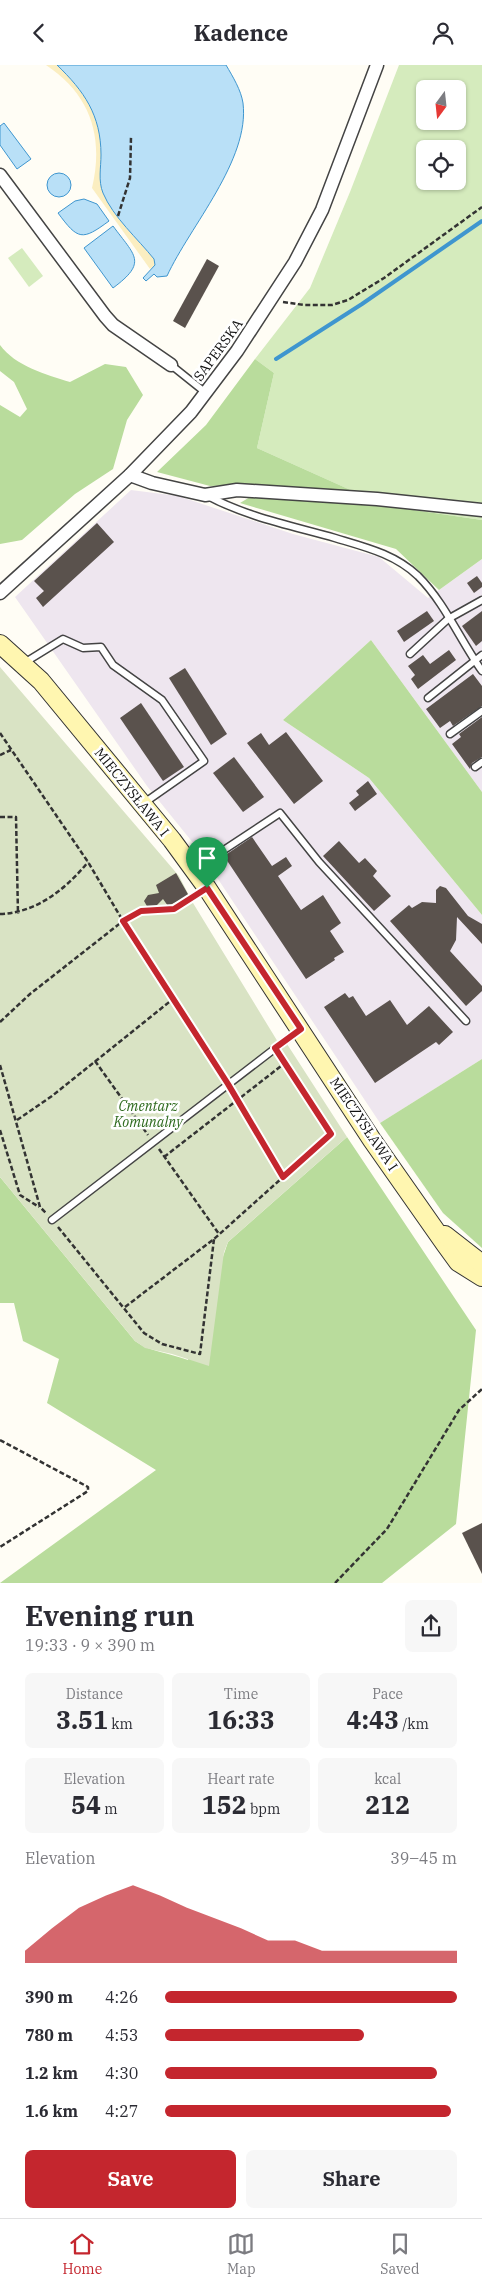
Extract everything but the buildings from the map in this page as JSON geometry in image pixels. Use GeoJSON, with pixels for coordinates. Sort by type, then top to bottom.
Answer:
{"type":"FeatureCollection","features":[{"type":"Feature","properties":{"kind":"main road","name":"MIECZYSŁAWA I"},"geometry":{"type":"LineString","coordinates":[[0,644],[23,664],[57,700],[194,870],[301,1029],[372,1140],[434,1225],[458,1262],[482,1277]]}},
{"type":"Feature","properties":{"kind":"main road","name":"MIECZYSŁAWA I"},"geometry":{"type":"LineString","coordinates":[[434,1225],[482,1264]]}},
{"type":"Feature","properties":{"kind":"street","name":"SAPERSKA"},"geometry":{"type":"LineString","coordinates":[[0,593],[130,475],[186,417],[206,393],[272,300],[322,210],[377,65]]}},
{"type":"Feature","properties":{"kind":"street"},"geometry":{"type":"LineString","coordinates":[[0,175],[105,317],[113,325],[171,365]]}},
{"type":"Feature","properties":{"kind":"street"},"geometry":{"type":"LineString","coordinates":[[130,475],[152,483],[205,495],[237,490],[377,499],[482,510]]}},
{"type":"Feature","properties":{"kind":"lane"},"geometry":{"type":"LineString","coordinates":[[171,365],[206,393]]}},
{"type":"Feature","properties":{"kind":"lane"},"geometry":{"type":"LineString","coordinates":[[205,495],[229,507],[384,553],[402,563],[418,576],[433,593],[482,671]]}},
{"type":"Feature","properties":{"kind":"lane"},"geometry":{"type":"LineString","coordinates":[[410,654],[448,619],[482,600]]}},
{"type":"Feature","properties":{"kind":"lane"},"geometry":{"type":"LineString","coordinates":[[23,664],[62,639],[83,648],[100,647],[112,665],[162,700],[204,761],[142,805]]}},
{"type":"Feature","properties":{"kind":"lane"},"geometry":{"type":"LineString","coordinates":[[428,698],[460,675],[474,660],[482,655]]}},
{"type":"Feature","properties":{"kind":"lane"},"geometry":{"type":"LineString","coordinates":[[450,734],[482,711]]}},
{"type":"Feature","properties":{"kind":"lane"},"geometry":{"type":"LineString","coordinates":[[475,767],[482,762]]}},
{"type":"Feature","properties":{"kind":"lane"},"geometry":{"type":"LineString","coordinates":[[194,870],[280,813],[319,862],[466,1021]]}},
{"type":"Feature","properties":{"kind":"lane"},"geometry":{"type":"LineString","coordinates":[[52,1220],[301,1029]]}},
{"type":"Feature","properties":{"kind":"path"},"geometry":{"type":"LineString","coordinates":[[118,216],[130,178],[131,137]]}},
{"type":"Feature","properties":{"kind":"path"},"geometry":{"type":"LineString","coordinates":[[272,300],[304,305],[332,305],[348,300],[384,277],[482,207]]}},
{"type":"Feature","properties":{"kind":"path"},"geometry":{"type":"LineString","coordinates":[[0,733],[88,862],[123,921],[228,1084],[283,1177]]}},
{"type":"Feature","properties":{"kind":"path"},"geometry":{"type":"LineString","coordinates":[[0,755],[11,750]]}},
{"type":"Feature","properties":{"kind":"path"},"geometry":{"type":"LineString","coordinates":[[0,817],[16,817],[18,914]]}},
{"type":"Feature","properties":{"kind":"path"},"geometry":{"type":"LineString","coordinates":[[0,914],[18,914],[33,908],[72,881],[88,862]]}},
{"type":"Feature","properties":{"kind":"path"},"geometry":{"type":"LineString","coordinates":[[0,1022],[30,994],[123,921],[141,911],[174,909],[207,888]]}},
{"type":"Feature","properties":{"kind":"path"},"geometry":{"type":"LineString","coordinates":[[17,1120],[52,1095],[173,999]]}},
{"type":"Feature","properties":{"kind":"path"},"geometry":{"type":"LineString","coordinates":[[125,1307],[214,1239],[331,1134],[275,1048]]}},
{"type":"Feature","properties":{"kind":"path"},"geometry":{"type":"LineString","coordinates":[[164,1157],[285,1063]]}},
{"type":"Feature","properties":{"kind":"path"},"geometry":{"type":"LineString","coordinates":[[0,1065],[40,1207]]}},
{"type":"Feature","properties":{"kind":"path"},"geometry":{"type":"LineString","coordinates":[[0,1130],[20,1195],[40,1207],[125,1307],[144,1333],[162,1344],[200,1354],[214,1239]]}},
{"type":"Feature","properties":{"kind":"path"},"geometry":{"type":"LineString","coordinates":[[336,1583],[387,1529],[458,1410],[482,1389]]}},
{"type":"Feature","properties":{"kind":"path"},"geometry":{"type":"LineString","coordinates":[[0,1440],[88,1487],[88,1491],[0,1547]]}},
{"type":"Feature","properties":{"kind":"shaded area"},"geometry":{"type":"Polygon","coordinates":[[[131,490],[178,496],[293,534],[379,557],[428,598],[482,559],[482,792],[371,640],[283,720],[369,778],[482,915],[482,1059],[380,1123],[198,849],[147,786],[15,597],[131,490]]]}},
{"type":"Feature","properties":{"kind":"green space"},"geometry":{"type":"Polygon","coordinates":[[[399,65],[482,65],[482,520],[386,506],[257,448],[274,373],[255,359],[310,288],[350,192],[399,65]]]}},
{"type":"Feature","properties":{"kind":"green space"},"geometry":{"type":"Polygon","coordinates":[[[22,248],[43,276],[29,287],[8,258],[22,248]]]}},
{"type":"Feature","properties":{"kind":"green space"},"geometry":{"type":"Polygon","coordinates":[[[0,345],[14,359],[32,369],[70,382],[105,364],[126,367],[143,395],[127,420],[113,469],[75,494],[22,540],[0,544],[0,405],[20,417],[27,409],[14,382],[0,371],[0,345]]]}},
{"type":"Feature","properties":{"kind":"green space"},"geometry":{"type":"Polygon","coordinates":[[[255,359],[274,373],[257,448],[355,492],[243,485],[210,486],[157,472],[206,425],[255,359]]]}},
{"type":"Feature","properties":{"kind":"green space"},"geometry":{"type":"Polygon","coordinates":[[[250,497],[386,506],[482,520],[482,559],[439,590],[396,549],[240,503],[250,497]]]}},
{"type":"Feature","properties":{"kind":"green space"},"geometry":{"type":"Polygon","coordinates":[[[371,640],[482,792],[482,915],[369,778],[283,720],[371,640]]]}},
{"type":"Feature","properties":{"kind":"green space","name":"Cmentarz Komunalny"},"geometry":{"type":"Polygon","coordinates":[[[0,667],[179,876],[193,903],[281,1047],[287,1044],[347,1137],[228,1242],[224,1252],[209,1366],[172,1354],[145,1348],[135,1341],[0,1177],[0,667]]]}},
{"type":"Feature","properties":{"kind":"green space"},"geometry":{"type":"Polygon","coordinates":[[[482,1059],[482,1248],[443,1213],[380,1123],[482,1059]]]}},
{"type":"Feature","properties":{"kind":"green space"},"geometry":{"type":"Polygon","coordinates":[[[347,1137],[476,1330],[456,1524],[382,1583],[0,1583],[156,1470],[47,1403],[59,1359],[23,1341],[14,1303],[0,1303],[0,1177],[135,1341],[154,1350],[188,1360],[228,1242],[347,1137]]]}},
{"type":"Feature","properties":{"kind":"sand"},"geometry":{"type":"Polygon","coordinates":[[[46,65],[57,65],[83,94],[89,105],[98,128],[100,141],[101,188],[113,211],[154,259],[155,265],[150,269],[92,188],[95,169],[95,135],[83,104],[74,90],[46,65]]]}},
{"type":"Feature","properties":{"kind":"water"},"geometry":{"type":"Polygon","coordinates":[[[57,65],[226,65],[234,79],[243,103],[243,125],[237,147],[228,170],[167,276],[157,277],[154,274],[146,281],[143,278],[155,265],[154,259],[119,219],[107,202],[101,184],[100,141],[94,116],[83,94],[57,65]]]}},
{"type":"Feature","properties":{"kind":"water"},"geometry":{"type":"Polygon","coordinates":[[[4,123],[31,159],[17,169],[0,145],[0,126],[4,123]]]}},
{"type":"Feature","properties":{"kind":"water"},"geometry":{"type":"Polygon","coordinates":[[[59,173],[68,176],[71,185],[68,194],[59,197],[50,194],[47,185],[50,176],[59,173]]]}},
{"type":"Feature","properties":{"kind":"water"},"geometry":{"type":"Polygon","coordinates":[[[84,199],[97,204],[109,221],[92,232],[81,235],[76,233],[58,213],[75,201],[84,199]]]}},
{"type":"Feature","properties":{"kind":"water"},"geometry":{"type":"Polygon","coordinates":[[[113,226],[132,252],[134,265],[131,272],[113,288],[84,248],[113,226]]]}},
{"type":"Feature","properties":{"kind":"waterway"},"geometry":{"type":"LineString","coordinates":[[276,359],[362,304],[482,221]]}},
{"type":"Feature","properties":{"kind":"route"},"geometry":{"type":"LineString","coordinates":[[207,888],[301,1029],[275,1048],[331,1134],[283,1177],[228,1084],[123,921],[141,911],[174,909],[207,888]]}}]}
